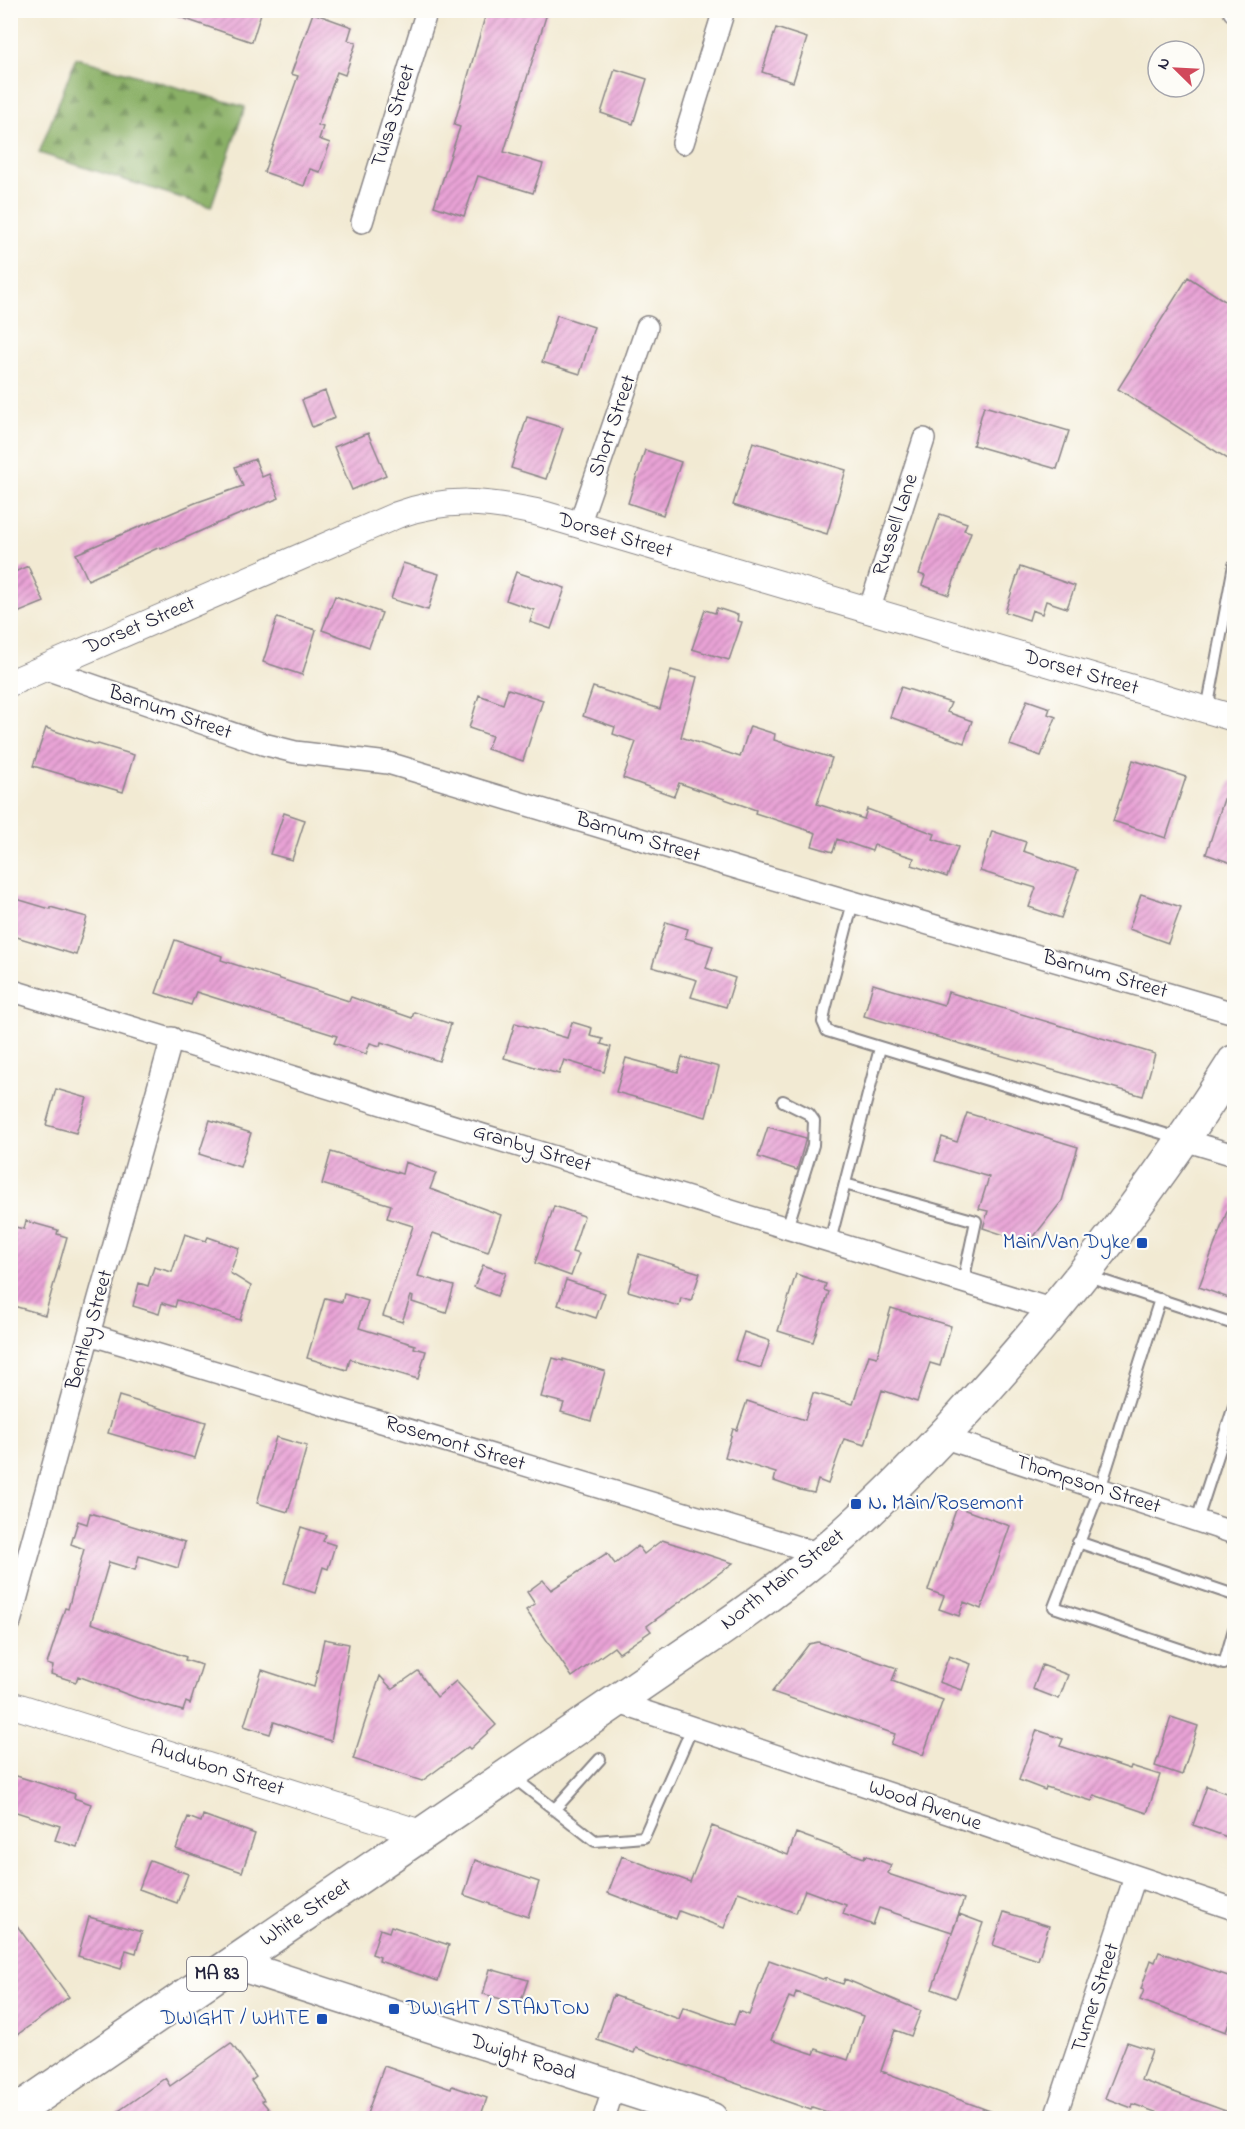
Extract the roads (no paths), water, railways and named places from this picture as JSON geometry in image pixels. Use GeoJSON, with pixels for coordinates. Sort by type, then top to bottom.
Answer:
{"type":"FeatureCollection","features":[{"type":"Feature","properties":{"kind":"main road","name":"North Main Street"},"geometry":{"type":"LineString","coordinates":[[424,1834],[755,1606],[821,1554],[861,1518],[942,1437],[1054,1310],[1184,1140],[1234,1062]]}},
{"type":"Feature","properties":{"kind":"main road","name":"White Street"},"geometry":{"type":"LineString","coordinates":[[10,2116],[424,1834]]}},
{"type":"Feature","properties":{"kind":"main road","name":"Dwight Road"},"geometry":{"type":"LineString","coordinates":[[232,1963],[712,2118]]}},
{"type":"Feature","properties":{"kind":"street","name":"Tulsa Street"},"geometry":{"type":"LineString","coordinates":[[362,222],[427,10]]}},
{"type":"Feature","properties":{"kind":"street"},"geometry":{"type":"LineString","coordinates":[[683,143],[724,10]]}},
{"type":"Feature","properties":{"kind":"street","name":"Short Street"},"geometry":{"type":"LineString","coordinates":[[579,525],[647,327]]}},
{"type":"Feature","properties":{"kind":"street","name":"Russell Lane"},"geometry":{"type":"LineString","coordinates":[[868,611],[924,439]]}},
{"type":"Feature","properties":{"kind":"street","name":"Dorset Street"},"geometry":{"type":"LineString","coordinates":[[10,682],[397,515],[420,507],[455,502],[484,502],[536,512],[1234,718]]}},
{"type":"Feature","properties":{"kind":"street","name":"Barnum Street"},"geometry":{"type":"LineString","coordinates":[[43,668],[263,744],[295,752],[388,763],[1234,1013]]}},
{"type":"Feature","properties":{"kind":"street","name":"Granby Street"},"geometry":{"type":"LineString","coordinates":[[10,990],[1054,1310]]}},
{"type":"Feature","properties":{"kind":"street","name":"Bentley Street"},"geometry":{"type":"LineString","coordinates":[[10,1622],[172,1038]]}},
{"type":"Feature","properties":{"kind":"street"},"geometry":{"type":"LineString","coordinates":[[1184,1140],[1234,1155]]}},
{"type":"Feature","properties":{"kind":"street","name":"Rosemont Street"},"geometry":{"type":"LineString","coordinates":[[89,1334],[821,1554]]}},
{"type":"Feature","properties":{"kind":"street","name":"Thompson Street"},"geometry":{"type":"LineString","coordinates":[[942,1437],[1234,1533]]}},
{"type":"Feature","properties":{"kind":"street","name":"Wood Avenue"},"geometry":{"type":"LineString","coordinates":[[616,1702],[1234,1909]]}},
{"type":"Feature","properties":{"kind":"street","name":"Audubon Street"},"geometry":{"type":"LineString","coordinates":[[10,1704],[424,1834]]}},
{"type":"Feature","properties":{"kind":"street","name":"Turner Street"},"geometry":{"type":"LineString","coordinates":[[1055,2118],[1135,1877]]}},
{"type":"Feature","properties":{"kind":"street"},"geometry":{"type":"LineString","coordinates":[[604,2118],[614,2087]]}},
{"type":"Feature","properties":{"kind":"lane"},"geometry":{"type":"LineString","coordinates":[[1207,710],[1234,565]]}},
{"type":"Feature","properties":{"kind":"lane"},"geometry":{"type":"LineString","coordinates":[[853,902],[823,1022],[827,1032],[1184,1140]]}},
{"type":"Feature","properties":{"kind":"lane"},"geometry":{"type":"LineString","coordinates":[[830,1241],[880,1048]]}},
{"type":"Feature","properties":{"kind":"lane"},"geometry":{"type":"LineString","coordinates":[[783,1101],[808,1114],[814,1121],[813,1145],[787,1228]]}},
{"type":"Feature","properties":{"kind":"lane"},"geometry":{"type":"LineString","coordinates":[[844,1184],[976,1221],[963,1282]]}},
{"type":"Feature","properties":{"kind":"lane"},"geometry":{"type":"LineString","coordinates":[[1082,1274],[1234,1324]]}},
{"type":"Feature","properties":{"kind":"lane"},"geometry":{"type":"LineString","coordinates":[[1160,1299],[1100,1489],[1054,1606],[1224,1664],[1234,1629]]}},
{"type":"Feature","properties":{"kind":"lane"},"geometry":{"type":"LineString","coordinates":[[1197,1520],[1234,1406]]}},
{"type":"Feature","properties":{"kind":"lane"},"geometry":{"type":"LineString","coordinates":[[1078,1542],[1234,1595]]}},
{"type":"Feature","properties":{"kind":"lane"},"geometry":{"type":"LineString","coordinates":[[510,1774],[595,1841],[644,1837],[692,1728]]}},
{"type":"Feature","properties":{"kind":"lane"},"geometry":{"type":"LineString","coordinates":[[554,1810],[600,1759]]}},
{"type":"Feature","properties":{"kind":"place","name":"Main/Van Dyke"},"geometry":{"type":"Point","coordinates":[1142,1243]}},
{"type":"Feature","properties":{"kind":"place","name":"N. Main/Rosemont"},"geometry":{"type":"Point","coordinates":[856,1504]}},
{"type":"Feature","properties":{"kind":"place","name":"DWIGHT / STANTON"},"geometry":{"type":"Point","coordinates":[394,2009]}},
{"type":"Feature","properties":{"kind":"place","name":"DWIGHT / WHITE"},"geometry":{"type":"Point","coordinates":[322,2019]}}]}
